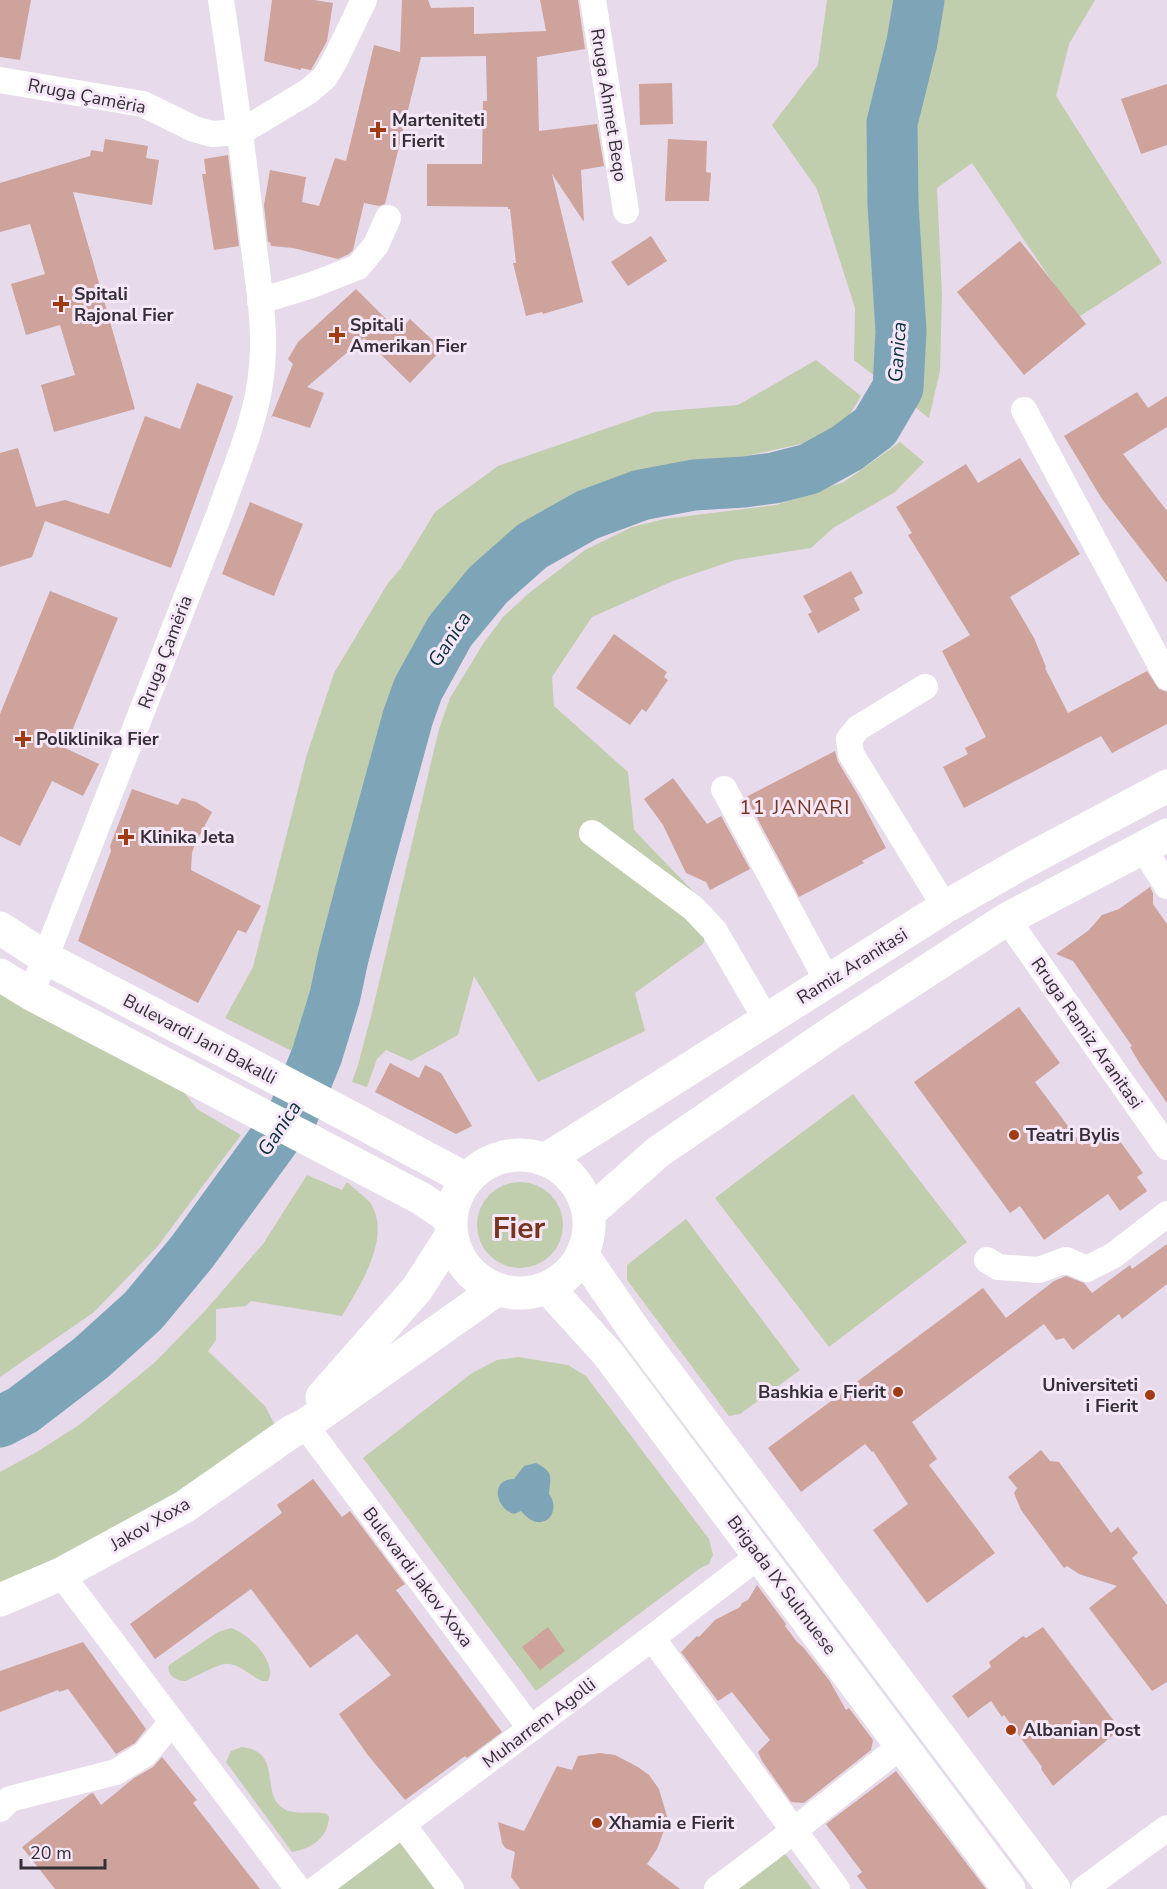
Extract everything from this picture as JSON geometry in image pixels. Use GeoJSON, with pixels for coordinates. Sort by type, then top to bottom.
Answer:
{"type":"FeatureCollection","features":[{"type":"Feature","properties":{"kind":"main road","name":"Ramiz Aranitasi"},"geometry":{"type":"LineString","coordinates":[[545,1160],[945,907],[1167,786]]}},
{"type":"Feature","properties":{"kind":"main road"},"geometry":{"type":"LineString","coordinates":[[589,1213],[658,1152],[827,1036],[1007,919],[1155,841]]}},
{"type":"Feature","properties":{"kind":"main road","name":"Bulevardi Jani Bakalli"},"geometry":{"type":"LineString","coordinates":[[0,928],[46,958],[466,1179]]}},
{"type":"Feature","properties":{"kind":"main road","name":"Bulevardi Jani Bakalli"},"geometry":{"type":"LineString","coordinates":[[0,975],[31,994],[422,1199],[451,1227]]}},
{"type":"Feature","properties":{"kind":"main road"},"geometry":{"type":"LineString","coordinates":[[509,1156],[528,1156],[545,1160],[561,1169],[574,1182],[589,1213],[588,1233],[582,1254],[567,1275],[548,1288],[531,1293],[495,1290],[480,1281],[464,1266],[456,1253],[451,1227],[454,1200],[466,1179],[492,1161],[509,1156]]}},
{"type":"Feature","properties":{"kind":"main road","name":"Jakov Xoxa"},"geometry":{"type":"LineString","coordinates":[[298,1429],[417,1288],[451,1227]]}},
{"type":"Feature","properties":{"kind":"main road","name":"Brigada IX Sulmuese"},"geometry":{"type":"LineString","coordinates":[[582,1254],[637,1334],[1054,1889]]}},
{"type":"Feature","properties":{"kind":"main road","name":"Brigada IX Sulmuese"},"geometry":{"type":"LineString","coordinates":[[548,1288],[608,1354],[1009,1889]]}},
{"type":"Feature","properties":{"kind":"main road","name":"Jakov Xoxa"},"geometry":{"type":"LineString","coordinates":[[0,1600],[61,1574],[183,1507],[495,1290]]}},
{"type":"Feature","properties":{"kind":"street","name":"Rruga Çamëria"},"geometry":{"type":"LineString","coordinates":[[31,994],[188,595],[253,416],[262,367],[260,301],[241,132],[221,0]]}},
{"type":"Feature","properties":{"kind":"street"},"geometry":{"type":"LineString","coordinates":[[241,132],[309,91],[325,77],[364,0]]}},
{"type":"Feature","properties":{"kind":"street","name":"Rruga Ahmet Beqo"},"geometry":{"type":"LineString","coordinates":[[593,0],[626,211]]}},
{"type":"Feature","properties":{"kind":"street","name":"Rruga Çamëria"},"geometry":{"type":"LineString","coordinates":[[0,80],[143,104],[194,129],[212,134],[241,132]]}},
{"type":"Feature","properties":{"kind":"street"},"geometry":{"type":"LineString","coordinates":[[260,301],[312,285],[358,267],[376,245],[388,218]]}},
{"type":"Feature","properties":{"kind":"street"},"geometry":{"type":"LineString","coordinates":[[1024,410],[1167,677]]}},
{"type":"Feature","properties":{"kind":"street"},"geometry":{"type":"LineString","coordinates":[[925,687],[858,728],[849,739],[851,754],[945,907]]}},
{"type":"Feature","properties":{"kind":"street"},"geometry":{"type":"LineString","coordinates":[[724,789],[828,982]]}},
{"type":"Feature","properties":{"kind":"street"},"geometry":{"type":"LineString","coordinates":[[592,833],[693,908],[714,930],[767,1021]]}},
{"type":"Feature","properties":{"kind":"street"},"geometry":{"type":"LineString","coordinates":[[1155,841],[1167,886]]}},
{"type":"Feature","properties":{"kind":"street","name":"Rruga Ramiz Aranitasi"},"geometry":{"type":"LineString","coordinates":[[1007,919],[1167,1147]]}},
{"type":"Feature","properties":{"kind":"street"},"geometry":{"type":"LineString","coordinates":[[987,1260],[998,1267],[1039,1270],[1066,1260],[1087,1269],[1114,1255],[1167,1214]]}},
{"type":"Feature","properties":{"kind":"street","name":"Bulevardi Jakov Xoxa"},"geometry":{"type":"LineString","coordinates":[[298,1429],[531,1729]]}},
{"type":"Feature","properties":{"kind":"street","name":"Muharrem Agolli"},"geometry":{"type":"LineString","coordinates":[[316,1889],[760,1555]]}},
{"type":"Feature","properties":{"kind":"street"},"geometry":{"type":"LineString","coordinates":[[61,1574],[298,1889]]}},
{"type":"Feature","properties":{"kind":"street"},"geometry":{"type":"LineString","coordinates":[[652,1638],[837,1889]]}},
{"type":"Feature","properties":{"kind":"street"},"geometry":{"type":"LineString","coordinates":[[0,1809],[10,1799],[116,1772],[145,1754],[172,1722]]}},
{"type":"Feature","properties":{"kind":"street"},"geometry":{"type":"LineString","coordinates":[[717,1889],[902,1746]]}},
{"type":"Feature","properties":{"kind":"street"},"geometry":{"type":"LineString","coordinates":[[403,1825],[452,1889]]}},
{"type":"Feature","properties":{"kind":"street"},"geometry":{"type":"LineString","coordinates":[[1084,1889],[1167,1828]]}},
{"type":"Feature","properties":{"kind":"green space"},"geometry":{"type":"Polygon","coordinates":[[[827,0],[1095,0],[1069,44],[1056,96],[1162,263],[1077,318],[972,163],[937,188],[942,295],[940,371],[929,418],[854,360],[855,308],[817,189],[772,125],[818,65],[827,0]]]}},
{"type":"Feature","properties":{"kind":"green space"},"geometry":{"type":"Polygon","coordinates":[[[816,360],[861,396],[844,424],[814,441],[733,459],[666,469],[593,491],[513,536],[449,598],[415,650],[395,694],[323,984],[306,1036],[296,1053],[225,1018],[253,967],[307,754],[334,673],[388,583],[401,568],[435,512],[498,466],[654,412],[738,405],[816,360]]]}},
{"type":"Feature","properties":{"kind":"green space"},"geometry":{"type":"Polygon","coordinates":[[[900,442],[924,462],[895,492],[833,528],[811,548],[735,560],[673,581],[592,617],[552,677],[554,706],[628,772],[634,830],[713,912],[703,944],[635,993],[645,1031],[538,1082],[474,976],[458,1035],[411,1061],[386,1050],[377,1059],[367,1087],[352,1082],[372,1012],[439,729],[450,698],[483,644],[503,617],[529,593],[585,550],[632,527],[664,519],[776,505],[844,482],[900,442]]]}},
{"type":"Feature","properties":{"kind":"green space"},"geometry":{"type":"Polygon","coordinates":[[[0,983],[176,1082],[197,1109],[241,1135],[157,1247],[94,1312],[0,1377],[0,983]]]}},
{"type":"Feature","properties":{"kind":"green space"},"geometry":{"type":"Polygon","coordinates":[[[853,1094],[967,1242],[829,1347],[715,1198],[853,1094]]]}},
{"type":"Feature","properties":{"kind":"green space"},"geometry":{"type":"Polygon","coordinates":[[[307,1175],[342,1190],[347,1182],[371,1204],[378,1232],[376,1247],[357,1291],[342,1316],[251,1301],[246,1306],[216,1309],[216,1340],[208,1351],[265,1406],[278,1431],[178,1502],[0,1590],[0,1472],[79,1425],[154,1363],[204,1312],[263,1244],[307,1175]]]}},
{"type":"Feature","properties":{"kind":"green space"},"geometry":{"type":"Polygon","coordinates":[[[512,1182],[528,1182],[551,1194],[560,1208],[563,1225],[560,1242],[551,1256],[528,1268],[512,1268],[496,1261],[484,1249],[477,1233],[477,1217],[484,1201],[496,1189],[512,1182]]]}},
{"type":"Feature","properties":{"kind":"green space"},"geometry":{"type":"Polygon","coordinates":[[[686,1219],[800,1370],[740,1414],[729,1416],[627,1280],[627,1265],[686,1219]]]}},
{"type":"Feature","properties":{"kind":"green space"},"geometry":{"type":"Polygon","coordinates":[[[518,1357],[568,1365],[586,1376],[709,1539],[713,1555],[709,1564],[699,1569],[536,1691],[363,1458],[472,1373],[497,1360],[518,1357]]]}},
{"type":"Feature","properties":{"kind":"green space"},"geometry":{"type":"Polygon","coordinates":[[[231,1628],[260,1649],[269,1665],[268,1681],[258,1679],[231,1664],[216,1667],[185,1681],[175,1679],[170,1674],[169,1665],[218,1632],[231,1628]]]}},
{"type":"Feature","properties":{"kind":"green space"},"geometry":{"type":"Polygon","coordinates":[[[242,1747],[255,1750],[263,1757],[273,1794],[284,1809],[294,1812],[327,1814],[329,1817],[325,1831],[322,1837],[312,1845],[292,1852],[226,1762],[231,1751],[242,1747]]]}},
{"type":"Feature","properties":{"kind":"green space"},"geometry":{"type":"Polygon","coordinates":[[[413,1825],[461,1889],[327,1889],[413,1825]]]}},
{"type":"Feature","properties":{"kind":"green space"},"geometry":{"type":"Polygon","coordinates":[[[783,1851],[812,1889],[734,1889],[783,1851]]]}},
{"type":"Feature","properties":{"kind":"water"},"geometry":{"type":"Polygon","coordinates":[[[536,1463],[549,1473],[549,1494],[553,1503],[550,1517],[542,1522],[533,1521],[521,1511],[514,1514],[508,1511],[499,1500],[498,1494],[501,1484],[506,1480],[514,1479],[524,1466],[536,1463]]]}},
{"type":"Feature","properties":{"kind":"building"},"geometry":{"type":"Polygon","coordinates":[[[0,0],[31,0],[20,60],[0,57],[0,0]]]}},
{"type":"Feature","properties":{"kind":"building"},"geometry":{"type":"Polygon","coordinates":[[[272,0],[314,0],[333,3],[327,41],[311,70],[301,68],[301,70],[264,61],[272,0]]]}},
{"type":"Feature","properties":{"kind":"building"},"geometry":{"type":"Polygon","coordinates":[[[402,0],[428,0],[431,8],[474,7],[474,34],[546,31],[540,0],[578,0],[585,49],[537,57],[539,131],[597,124],[604,166],[581,170],[584,222],[552,174],[583,302],[543,314],[542,312],[526,316],[513,263],[516,263],[510,209],[508,207],[427,206],[427,164],[482,164],[483,101],[487,101],[486,56],[421,57],[385,204],[379,206],[364,203],[353,250],[349,254],[338,259],[293,248],[271,246],[268,242],[264,205],[270,170],[306,177],[302,202],[319,206],[335,158],[346,161],[374,45],[400,52],[402,0]]]}},
{"type":"Feature","properties":{"kind":"building"},"geometry":{"type":"Polygon","coordinates":[[[672,83],[673,124],[640,125],[639,84],[672,83]]]}},
{"type":"Feature","properties":{"kind":"building"},"geometry":{"type":"Polygon","coordinates":[[[1167,84],[1167,145],[1141,154],[1121,99],[1167,84]]]}},
{"type":"Feature","properties":{"kind":"building","name":"Spitali Rajonal Fier"},"geometry":{"type":"Polygon","coordinates":[[[105,139],[148,146],[146,158],[159,160],[152,205],[73,192],[135,409],[54,432],[41,385],[75,375],[60,325],[26,335],[11,284],[45,274],[30,224],[0,232],[0,183],[90,156],[91,150],[103,152],[105,139]]]}},
{"type":"Feature","properties":{"kind":"building"},"geometry":{"type":"Polygon","coordinates":[[[668,139],[707,141],[706,172],[711,173],[709,201],[665,201],[668,139]]]}},
{"type":"Feature","properties":{"kind":"building"},"geometry":{"type":"Polygon","coordinates":[[[228,155],[239,246],[214,250],[202,174],[206,174],[204,159],[228,155]]]}},
{"type":"Feature","properties":{"kind":"building"},"geometry":{"type":"Polygon","coordinates":[[[651,236],[667,261],[628,286],[611,262],[651,236]]]}},
{"type":"Feature","properties":{"kind":"building"},"geometry":{"type":"Polygon","coordinates":[[[1020,241],[1086,324],[1024,375],[957,292],[1020,241]]]}},
{"type":"Feature","properties":{"kind":"building"},"geometry":{"type":"Polygon","coordinates":[[[356,289],[399,332],[410,319],[442,349],[410,383],[364,338],[307,387],[324,393],[310,428],[273,416],[271,418],[293,364],[288,359],[298,342],[356,289]]]}},
{"type":"Feature","properties":{"kind":"building"},"geometry":{"type":"Polygon","coordinates":[[[197,383],[233,396],[171,568],[45,521],[32,557],[0,567],[0,453],[18,448],[36,507],[65,500],[109,514],[145,416],[180,429],[197,383]]]}},
{"type":"Feature","properties":{"kind":"building"},"geometry":{"type":"Polygon","coordinates":[[[1137,392],[1148,408],[1167,396],[1167,427],[1123,454],[1167,511],[1167,583],[1102,499],[1064,436],[1137,392]]]}},
{"type":"Feature","properties":{"kind":"building"},"geometry":{"type":"Polygon","coordinates":[[[1020,458],[1080,554],[1010,597],[1034,638],[1045,668],[1068,713],[1147,671],[1159,689],[1167,692],[1167,724],[1112,753],[1101,736],[964,808],[943,767],[968,754],[965,748],[986,737],[942,651],[970,635],[908,535],[912,533],[896,507],[966,464],[978,483],[1020,458]]]}},
{"type":"Feature","properties":{"kind":"building"},"geometry":{"type":"Polygon","coordinates":[[[250,502],[303,524],[274,596],[222,574],[250,502]]]}},
{"type":"Feature","properties":{"kind":"building"},"geometry":{"type":"Polygon","coordinates":[[[851,571],[863,593],[854,598],[860,610],[818,633],[808,614],[812,612],[803,596],[851,571]]]}},
{"type":"Feature","properties":{"kind":"building"},"geometry":{"type":"Polygon","coordinates":[[[50,591],[118,618],[65,748],[99,764],[83,796],[52,781],[20,846],[0,836],[0,714],[50,591]]]}},
{"type":"Feature","properties":{"kind":"building"},"geometry":{"type":"Polygon","coordinates":[[[614,634],[667,672],[664,677],[668,680],[646,712],[642,709],[630,725],[576,688],[614,634]]]}},
{"type":"Feature","properties":{"kind":"building"},"geometry":{"type":"Polygon","coordinates":[[[835,751],[838,762],[886,848],[862,861],[864,863],[799,897],[746,797],[835,751]]]}},
{"type":"Feature","properties":{"kind":"building"},"geometry":{"type":"Polygon","coordinates":[[[673,778],[707,824],[721,816],[750,869],[710,890],[706,882],[686,873],[663,825],[644,799],[673,778]]]}},
{"type":"Feature","properties":{"kind":"building"},"geometry":{"type":"Polygon","coordinates":[[[132,789],[178,805],[182,798],[196,802],[212,812],[195,844],[191,870],[261,906],[246,933],[238,930],[198,1003],[78,941],[132,789]]]}},
{"type":"Feature","properties":{"kind":"building"},"geometry":{"type":"Polygon","coordinates":[[[1150,887],[1153,893],[1153,904],[1167,924],[1167,1103],[1140,1064],[1130,1047],[1132,1046],[1073,961],[1056,954],[1089,930],[1102,915],[1119,909],[1150,887]]]}},
{"type":"Feature","properties":{"kind":"building","name":"Teatri Bylis"},"geometry":{"type":"Polygon","coordinates":[[[1019,1007],[1060,1063],[1035,1082],[1082,1145],[1109,1126],[1143,1173],[1137,1177],[1147,1191],[1120,1211],[1108,1194],[1044,1240],[1020,1206],[1010,1213],[914,1082],[1019,1007]]]}},
{"type":"Feature","properties":{"kind":"building"},"geometry":{"type":"Polygon","coordinates":[[[390,1063],[419,1078],[425,1065],[441,1073],[472,1126],[456,1134],[375,1092],[390,1063]]]}},
{"type":"Feature","properties":{"kind":"building"},"geometry":{"type":"Polygon","coordinates":[[[1167,1244],[1167,1284],[1122,1319],[1119,1314],[1073,1350],[1064,1338],[1056,1340],[1044,1324],[912,1422],[937,1459],[929,1465],[995,1553],[927,1603],[873,1530],[908,1504],[873,1451],[865,1444],[801,1492],[768,1448],[983,1288],[1006,1318],[1054,1281],[1066,1276],[1084,1283],[1092,1293],[1130,1265],[1132,1269],[1167,1244]]]}},
{"type":"Feature","properties":{"kind":"building"},"geometry":{"type":"Polygon","coordinates":[[[1041,1450],[1050,1461],[1059,1462],[1111,1533],[1118,1527],[1138,1553],[1132,1558],[1167,1605],[1167,1682],[1152,1691],[1089,1608],[1117,1586],[1079,1574],[1067,1566],[1064,1568],[1021,1510],[1014,1493],[1017,1488],[1008,1477],[1041,1450]]]}},
{"type":"Feature","properties":{"kind":"building"},"geometry":{"type":"Polygon","coordinates":[[[313,1479],[342,1517],[350,1511],[405,1584],[396,1590],[502,1732],[405,1800],[367,1754],[339,1714],[391,1675],[357,1634],[310,1668],[251,1589],[155,1659],[130,1624],[282,1513],[277,1505],[313,1479]]]}},
{"type":"Feature","properties":{"kind":"building"},"geometry":{"type":"Polygon","coordinates":[[[757,1585],[797,1642],[829,1680],[846,1710],[849,1708],[873,1740],[871,1750],[804,1803],[791,1802],[762,1761],[758,1752],[770,1740],[732,1692],[718,1701],[681,1652],[715,1620],[740,1607],[748,1600],[757,1585]]]}},
{"type":"Feature","properties":{"kind":"building"},"geometry":{"type":"Polygon","coordinates":[[[548,1627],[565,1651],[540,1670],[522,1647],[548,1627]]]}},
{"type":"Feature","properties":{"kind":"building"},"geometry":{"type":"Polygon","coordinates":[[[1043,1627],[1120,1729],[1053,1786],[1041,1769],[1042,1767],[991,1701],[968,1718],[952,1696],[991,1667],[989,1662],[1023,1636],[1026,1638],[1043,1627]]]}},
{"type":"Feature","properties":{"kind":"building"},"geometry":{"type":"Polygon","coordinates":[[[83,1642],[146,1729],[135,1743],[116,1754],[68,1689],[59,1692],[58,1690],[0,1712],[0,1671],[83,1642]]]}},
{"type":"Feature","properties":{"kind":"building","name":"Xhamia e Fierit"},"geometry":{"type":"Polygon","coordinates":[[[600,1753],[615,1755],[638,1767],[649,1775],[659,1789],[668,1820],[657,1849],[647,1864],[680,1889],[520,1889],[511,1877],[515,1852],[505,1848],[502,1843],[498,1822],[524,1831],[557,1766],[572,1770],[578,1756],[600,1753]]]}},
{"type":"Feature","properties":{"kind":"building"},"geometry":{"type":"Polygon","coordinates":[[[162,1757],[197,1800],[193,1803],[260,1889],[55,1889],[22,1847],[90,1794],[93,1793],[101,1805],[134,1778],[153,1767],[162,1757]]]}},
{"type":"Feature","properties":{"kind":"building"},"geometry":{"type":"Polygon","coordinates":[[[896,1771],[986,1889],[867,1889],[857,1876],[862,1872],[826,1824],[896,1771]]]}},
{"type":"Feature","properties":{"kind":"waterway","name":"Ganica"},"geometry":{"type":"LineString","coordinates":[[0,1422],[23,1410],[91,1358],[143,1311],[192,1252],[294,1112],[317,1055],[335,996],[366,870],[408,717],[418,689],[450,631],[488,585],[532,546],[587,515],[641,495],[694,485],[774,478],[809,469],[847,448],[875,427],[898,388],[901,331],[893,204],[892,123],[912,42],[919,0]]}},
{"type":"Feature","properties":{"kind":"place","name":"Marteniteti i Fierit"},"geometry":{"type":"Point","coordinates":[378,130]}},
{"type":"Feature","properties":{"kind":"place","name":"Spitali Rajonal Fier"},"geometry":{"type":"Point","coordinates":[61,304]}},
{"type":"Feature","properties":{"kind":"place","name":"Spitali Amerikan Fier"},"geometry":{"type":"Point","coordinates":[337,335]}},
{"type":"Feature","properties":{"kind":"place","name":"Poliklinika Fier"},"geometry":{"type":"Point","coordinates":[23,739]}},
{"type":"Feature","properties":{"kind":"place","name":"Klinika Jeta"},"geometry":{"type":"Point","coordinates":[126,837]}},
{"type":"Feature","properties":{"kind":"place","name":"Teatri Bylis"},"geometry":{"type":"Point","coordinates":[1014,1135]}},
{"type":"Feature","properties":{"kind":"place","name":"Bashkia e Fierit"},"geometry":{"type":"Point","coordinates":[898,1392]}},
{"type":"Feature","properties":{"kind":"place","name":"Universiteti i Fierit"},"geometry":{"type":"Point","coordinates":[1150,1395]}},
{"type":"Feature","properties":{"kind":"place","name":"Albanian Post"},"geometry":{"type":"Point","coordinates":[1011,1730]}},
{"type":"Feature","properties":{"kind":"place","name":"Xhamia e Fierit"},"geometry":{"type":"Point","coordinates":[597,1823]}},
{"type":"Feature","properties":{"kind":"district","name":"11 JANARI"},"geometry":{"type":"Point","coordinates":[795,807]}},
{"type":"Feature","properties":{"kind":"district","name":"Fier"},"geometry":{"type":"Point","coordinates":[519,1228]}}]}
